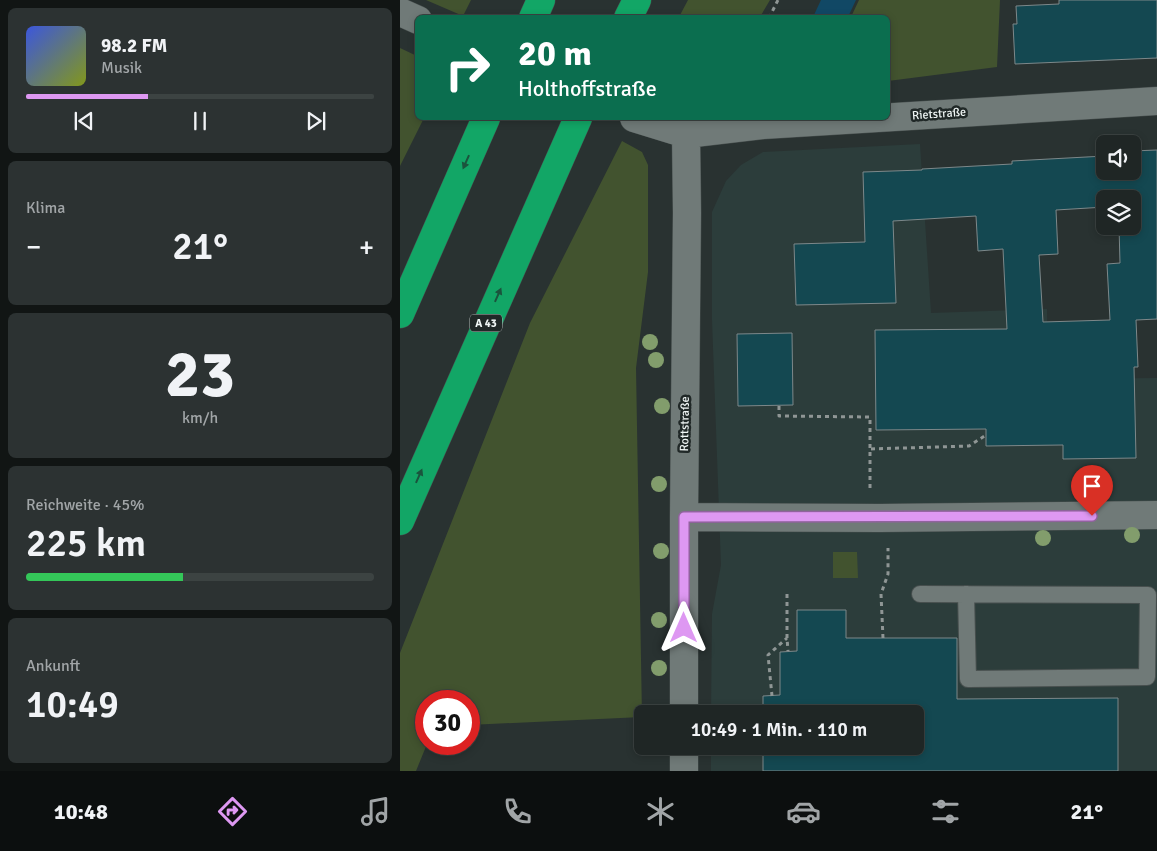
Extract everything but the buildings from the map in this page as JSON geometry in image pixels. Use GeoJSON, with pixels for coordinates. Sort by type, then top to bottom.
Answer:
{"type":"FeatureCollection","features":[{"type":"Feature","properties":{"kind":"highway"},"geometry":{"type":"LineString","coordinates":[[534,15],[541,0]]}},
{"type":"Feature","properties":{"kind":"highway"},"geometry":{"type":"LineString","coordinates":[[630,15],[637,0]]}},
{"type":"Feature","properties":{"kind":"highway"},"geometry":{"type":"LineString","coordinates":[[400,314],[485,120]]}},
{"type":"Feature","properties":{"kind":"highway","name":"A 43"},"geometry":{"type":"LineString","coordinates":[[400,521],[576,122]]}},
{"type":"Feature","properties":{"kind":"street"},"geometry":{"type":"LineString","coordinates":[[400,12],[415,19]]}},
{"type":"Feature","properties":{"kind":"street","name":"Rietstraße"},"geometry":{"type":"LineString","coordinates":[[890,117],[1157,101]]}},
{"type":"Feature","properties":{"kind":"street","name":"Rietstraße"},"geometry":{"type":"LineString","coordinates":[[640,120],[686,134],[763,125],[845,120]]}},
{"type":"Feature","properties":{"kind":"street","name":"Rottstraße"},"geometry":{"type":"LineString","coordinates":[[684,705],[686,134]]}},
{"type":"Feature","properties":{"kind":"street"},"geometry":{"type":"LineString","coordinates":[[684,517],[880,518],[1157,515]]}},
{"type":"Feature","properties":{"kind":"street"},"geometry":{"type":"LineString","coordinates":[[684,755],[684,771]]}},
{"type":"Feature","properties":{"kind":"lane"},"geometry":{"type":"LineString","coordinates":[[920,594],[966,594],[1152,595],[1147,677],[968,679],[966,594]]}},
{"type":"Feature","properties":{"kind":"path"},"geometry":{"type":"LineString","coordinates":[[770,15],[778,0]]}},
{"type":"Feature","properties":{"kind":"path"},"geometry":{"type":"LineString","coordinates":[[779,406],[779,416],[870,417],[870,449]]}},
{"type":"Feature","properties":{"kind":"path"},"geometry":{"type":"LineString","coordinates":[[787,594],[788,652]]}},
{"type":"Feature","properties":{"kind":"path"},"geometry":{"type":"LineString","coordinates":[[772,696],[768,655],[787,638]]}},
{"type":"Feature","properties":{"kind":"shaded area"},"geometry":{"type":"Polygon","coordinates":[[[920,144],[931,313],[1047,309],[1048,379],[1157,378],[1157,771],[711,771],[711,755],[924,755],[924,705],[711,705],[712,614],[721,565],[712,320],[712,212],[726,181],[741,165],[763,152],[920,144]]]}},
{"type":"Feature","properties":{"kind":"green space"},"geometry":{"type":"Polygon","coordinates":[[[426,0],[471,0],[464,15],[426,0]]]}},
{"type":"Feature","properties":{"kind":"green space"},"geometry":{"type":"Polygon","coordinates":[[[688,0],[770,0],[761,15],[680,15],[688,0]]]}},
{"type":"Feature","properties":{"kind":"green space"},"geometry":{"type":"Polygon","coordinates":[[[859,0],[1000,0],[997,67],[890,81],[890,15],[852,15],[859,0]]]}},
{"type":"Feature","properties":{"kind":"green space"},"geometry":{"type":"Polygon","coordinates":[[[400,48],[415,55],[415,120],[423,120],[400,166],[400,48]]]}},
{"type":"Feature","properties":{"kind":"green space"},"geometry":{"type":"Polygon","coordinates":[[[622,141],[642,152],[648,165],[648,272],[636,368],[642,705],[634,705],[634,717],[480,724],[480,690],[415,690],[415,755],[423,755],[416,771],[400,771],[400,653],[530,323],[622,141]]]}},
{"type":"Feature","properties":{"kind":"green space"},"geometry":{"type":"Polygon","coordinates":[[[833,552],[857,552],[858,578],[833,578],[833,552]]]}},
{"type":"Feature","properties":{"kind":"water"},"geometry":{"type":"Polygon","coordinates":[[[821,0],[856,0],[849,15],[814,15],[821,0]]]}},
{"type":"Feature","properties":{"kind":"route"},"geometry":{"type":"LineString","coordinates":[[684,628],[684,517],[1092,516]]}}]}
